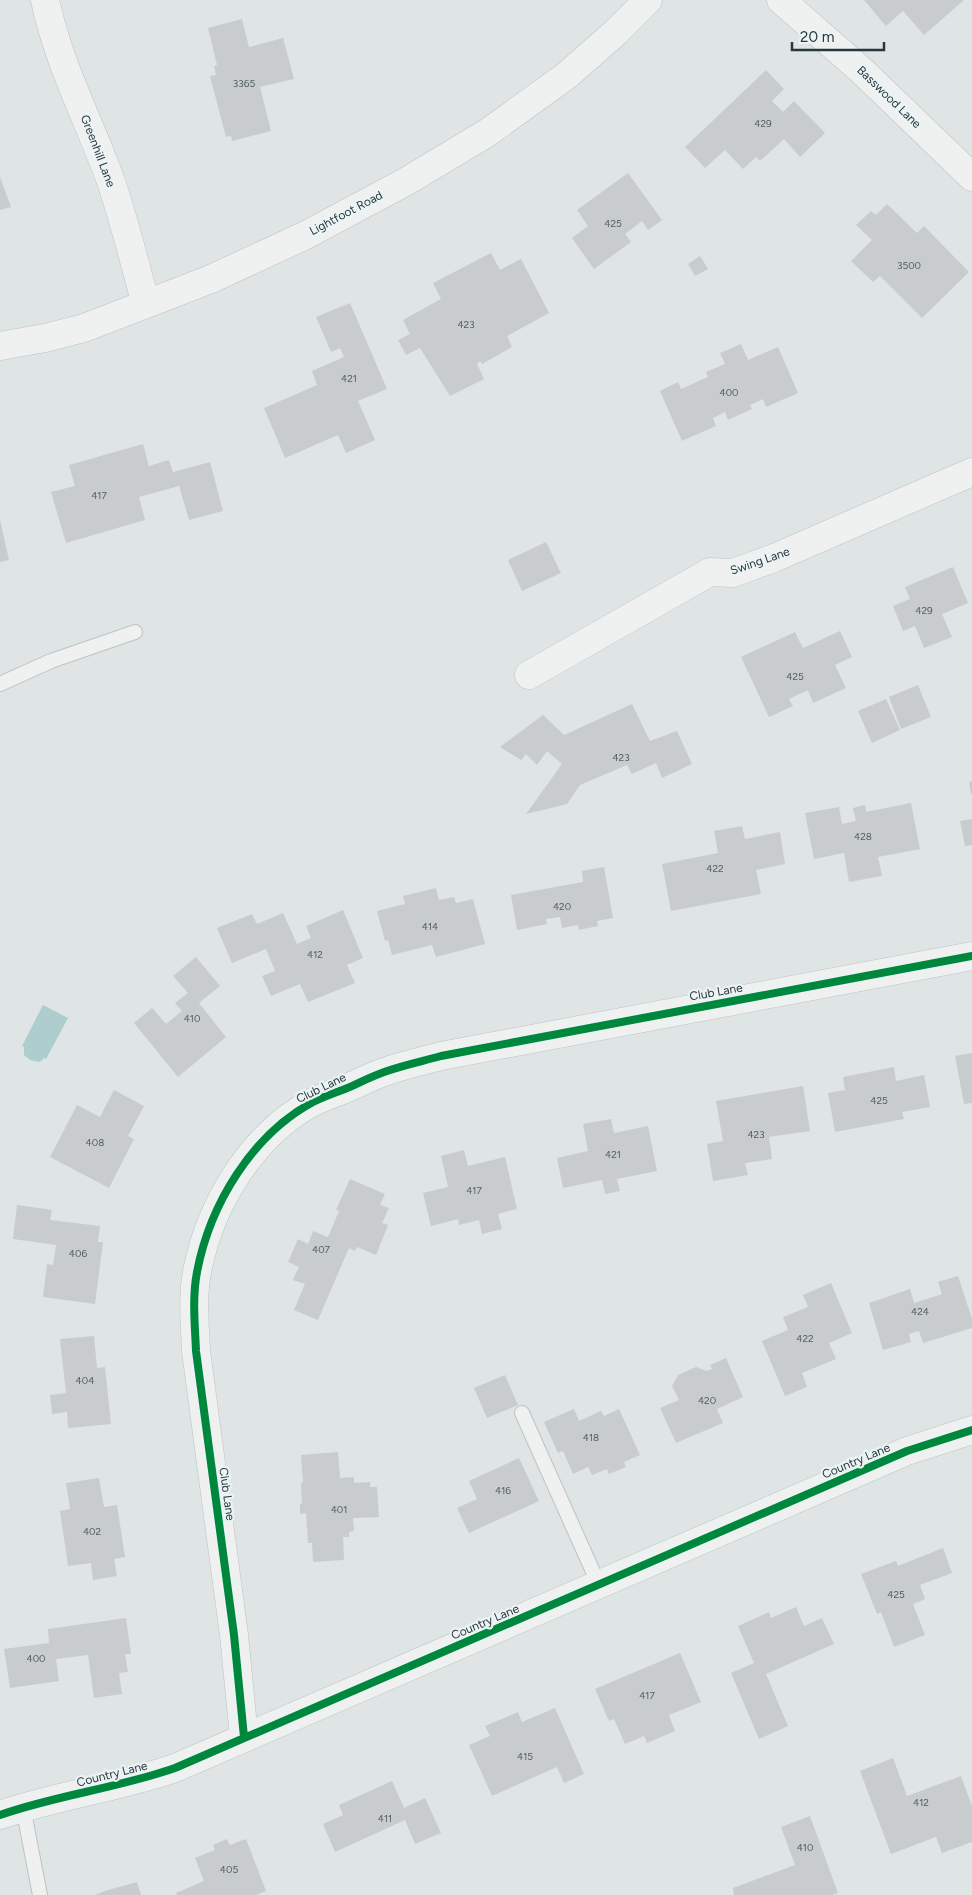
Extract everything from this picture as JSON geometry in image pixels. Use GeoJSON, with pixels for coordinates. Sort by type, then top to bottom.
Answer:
{"type":"FeatureCollection","features":[{"type":"Feature","properties":{"kind":"street","name":"Greenhill Lane"},"geometry":{"type":"LineString","coordinates":[[45,0],[51,28],[67,73],[109,177],[146,304]]}},
{"type":"Feature","properties":{"kind":"street","name":"Lightfoot Road"},"geometry":{"type":"LineString","coordinates":[[0,346],[45,338],[84,328],[211,279],[306,235],[407,181],[487,133],[566,76],[615,33],[648,0]]}},
{"type":"Feature","properties":{"kind":"street","name":"Basswood Lane"},"geometry":{"type":"LineString","coordinates":[[781,0],[862,70],[972,177]]}},
{"type":"Feature","properties":{"kind":"street","name":"Swing Lane"},"geometry":{"type":"LineString","coordinates":[[529,674],[710,572],[732,573],[774,558],[972,472]]}},
{"type":"Feature","properties":{"kind":"street","name":"Club Lane"},"geometry":{"type":"LineString","coordinates":[[244,1737],[234,1635],[196,1352],[194,1321],[197,1274],[202,1251],[220,1204],[246,1161],[274,1130],[294,1114],[314,1102],[386,1072],[441,1056],[972,956]]}},
{"type":"Feature","properties":{"kind":"street","name":"Country Lane"},"geometry":{"type":"LineString","coordinates":[[12,1811],[152,1776],[175,1768],[907,1451],[972,1430]]}},
{"type":"Feature","properties":{"kind":"lane"},"geometry":{"type":"LineString","coordinates":[[0,684],[51,661],[135,632]]}},
{"type":"Feature","properties":{"kind":"lane"},"geometry":{"type":"LineString","coordinates":[[522,1413],[599,1585]]}},
{"type":"Feature","properties":{"kind":"lane"},"geometry":{"type":"LineString","coordinates":[[12,1811],[40,1895]]}},
{"type":"Feature","properties":{"kind":"water"},"geometry":{"type":"Polygon","coordinates":[[[43,1005],[68,1018],[46,1059],[44,1058],[40,1062],[30,1060],[24,1055],[24,1047],[22,1046],[43,1005]]]}},
{"type":"Feature","properties":{"kind":"building"},"geometry":{"type":"Polygon","coordinates":[[[864,0],[964,0],[924,35],[903,11],[886,26],[864,0]]]}},
{"type":"Feature","properties":{"kind":"building"},"geometry":{"type":"Polygon","coordinates":[[[242,19],[249,47],[283,38],[294,79],[260,87],[271,131],[232,141],[231,136],[226,137],[210,76],[216,75],[214,66],[217,65],[208,28],[242,19]]]}},
{"type":"Feature","properties":{"kind":"building"},"geometry":{"type":"Polygon","coordinates":[[[766,70],[784,89],[772,101],[783,112],[794,101],[825,133],[800,157],[784,139],[760,161],[756,157],[743,169],[725,150],[705,168],[685,147],[766,70]]]}},
{"type":"Feature","properties":{"kind":"building"},"geometry":{"type":"Polygon","coordinates":[[[628,173],[662,220],[648,230],[642,221],[625,234],[631,242],[594,269],[572,238],[588,226],[577,210],[628,173]]]}},
{"type":"Feature","properties":{"kind":"building"},"geometry":{"type":"Polygon","coordinates":[[[0,177],[11,207],[0,210],[0,177]]]}},
{"type":"Feature","properties":{"kind":"building"},"geometry":{"type":"Polygon","coordinates":[[[887,204],[917,233],[924,226],[969,272],[922,318],[880,276],[873,282],[851,261],[872,240],[856,225],[871,211],[876,215],[887,204]]]}},
{"type":"Feature","properties":{"kind":"building"},"geometry":{"type":"Polygon","coordinates":[[[491,253],[500,270],[521,259],[549,313],[507,336],[512,347],[482,364],[480,361],[477,364],[484,379],[450,396],[420,348],[406,355],[398,340],[410,334],[403,320],[441,299],[433,283],[491,253]]]}},
{"type":"Feature","properties":{"kind":"building"},"geometry":{"type":"Polygon","coordinates":[[[700,256],[708,269],[695,276],[688,264],[700,256]]]}},
{"type":"Feature","properties":{"kind":"building"},"geometry":{"type":"Polygon","coordinates":[[[350,303],[387,389],[358,401],[375,440],[346,453],[338,435],[285,458],[264,408],[317,385],[312,371],[344,357],[340,348],[331,352],[316,317],[350,303]]]}},
{"type":"Feature","properties":{"kind":"building"},"geometry":{"type":"Polygon","coordinates":[[[741,344],[748,360],[778,347],[798,393],[766,407],[763,399],[750,405],[752,409],[728,420],[725,412],[713,418],[716,426],[682,441],[660,391],[678,382],[681,389],[708,377],[706,372],[725,364],[720,353],[741,344]]]}},
{"type":"Feature","properties":{"kind":"building"},"geometry":{"type":"Polygon","coordinates":[[[143,444],[149,466],[169,460],[173,472],[210,462],[223,511],[189,520],[179,486],[139,497],[145,520],[66,543],[51,492],[75,486],[69,465],[143,444]]]}},
{"type":"Feature","properties":{"kind":"building"},"geometry":{"type":"Polygon","coordinates":[[[0,520],[9,560],[0,562],[0,520]]]}},
{"type":"Feature","properties":{"kind":"building"},"geometry":{"type":"Polygon","coordinates":[[[546,542],[561,573],[522,591],[508,560],[546,542]]]}},
{"type":"Feature","properties":{"kind":"building"},"geometry":{"type":"Polygon","coordinates":[[[953,567],[968,603],[942,614],[952,637],[924,648],[915,626],[903,631],[893,606],[910,599],[905,587],[953,567]]]}},
{"type":"Feature","properties":{"kind":"building"},"geometry":{"type":"Polygon","coordinates":[[[840,631],[852,657],[835,665],[846,688],[813,703],[808,690],[789,699],[793,706],[769,717],[741,657],[795,632],[803,648],[840,631]]]}},
{"type":"Feature","properties":{"kind":"building"},"geometry":{"type":"Polygon","coordinates":[[[918,685],[931,717],[901,729],[889,697],[918,685]]]}},
{"type":"Feature","properties":{"kind":"building"},"geometry":{"type":"Polygon","coordinates":[[[886,699],[900,730],[872,743],[858,711],[886,699]]]}},
{"type":"Feature","properties":{"kind":"building"},"geometry":{"type":"Polygon","coordinates":[[[632,704],[650,741],[677,731],[692,764],[662,778],[656,763],[632,774],[627,765],[580,785],[567,804],[526,814],[562,764],[547,751],[537,765],[526,754],[521,760],[500,747],[543,715],[564,735],[632,704]]]}},
{"type":"Feature","properties":{"kind":"building"},"geometry":{"type":"Polygon","coordinates":[[[972,781],[972,794],[971,794],[969,782],[972,781]]]}},
{"type":"Feature","properties":{"kind":"building"},"geometry":{"type":"Polygon","coordinates":[[[911,803],[920,849],[878,857],[882,876],[849,882],[844,853],[814,859],[805,813],[839,807],[842,824],[856,821],[853,808],[865,805],[866,812],[911,803]]]}},
{"type":"Feature","properties":{"kind":"building"},"geometry":{"type":"Polygon","coordinates":[[[972,819],[972,845],[965,846],[960,821],[972,819]]]}},
{"type":"Feature","properties":{"kind":"building"},"geometry":{"type":"Polygon","coordinates":[[[742,826],[745,839],[780,832],[785,864],[756,870],[761,894],[671,911],[662,864],[718,853],[714,831],[742,826]]]}},
{"type":"Feature","properties":{"kind":"building"},"geometry":{"type":"Polygon","coordinates":[[[604,867],[613,918],[597,921],[598,926],[579,930],[578,925],[562,928],[560,917],[546,919],[547,924],[517,930],[511,895],[583,882],[582,871],[604,867]]]}},
{"type":"Feature","properties":{"kind":"building"},"geometry":{"type":"Polygon","coordinates":[[[436,888],[439,900],[454,897],[456,903],[473,899],[485,944],[436,957],[432,945],[392,955],[388,940],[385,941],[377,911],[405,904],[403,896],[436,888]]]}},
{"type":"Feature","properties":{"kind":"building"},"geometry":{"type":"Polygon","coordinates":[[[343,910],[363,958],[347,965],[355,983],[308,1002],[300,984],[271,996],[262,976],[275,971],[266,949],[232,963],[217,928],[252,914],[257,924],[283,913],[297,944],[311,938],[306,926],[343,910]]]}},
{"type":"Feature","properties":{"kind":"building"},"geometry":{"type":"Polygon","coordinates":[[[196,957],[220,986],[199,1003],[226,1037],[178,1077],[134,1023],[152,1008],[166,1024],[182,1011],[175,1003],[188,993],[173,976],[196,957]]]}},
{"type":"Feature","properties":{"kind":"building"},"geometry":{"type":"Polygon","coordinates":[[[972,1053],[972,1103],[964,1104],[955,1056],[972,1053]]]}},
{"type":"Feature","properties":{"kind":"building"},"geometry":{"type":"Polygon","coordinates":[[[894,1067],[896,1081],[924,1075],[930,1107],[902,1112],[904,1119],[835,1132],[828,1093],[845,1090],[843,1077],[894,1067]]]}},
{"type":"Feature","properties":{"kind":"building"},"geometry":{"type":"Polygon","coordinates":[[[803,1086],[810,1131],[769,1137],[772,1159],[745,1163],[748,1175],[713,1181],[707,1144],[723,1141],[716,1101],[803,1086]]]}},
{"type":"Feature","properties":{"kind":"building"},"geometry":{"type":"Polygon","coordinates":[[[114,1090],[144,1106],[128,1136],[134,1139],[109,1188],[50,1157],[77,1105],[100,1117],[114,1090]]]}},
{"type":"Feature","properties":{"kind":"building"},"geometry":{"type":"Polygon","coordinates":[[[611,1119],[614,1133],[648,1126],[657,1171],[617,1179],[620,1191],[605,1194],[602,1180],[563,1188],[557,1158],[588,1151],[583,1124],[611,1119]]]}},
{"type":"Feature","properties":{"kind":"building"},"geometry":{"type":"Polygon","coordinates":[[[464,1150],[468,1166],[505,1157],[517,1209],[498,1214],[502,1229],[482,1234],[479,1220],[459,1225],[458,1219],[431,1226],[423,1193],[448,1187],[441,1156],[464,1150]]]}},
{"type":"Feature","properties":{"kind":"building"},"geometry":{"type":"Polygon","coordinates":[[[350,1179],[385,1194],[380,1205],[389,1208],[382,1223],[388,1225],[376,1255],[357,1247],[355,1251],[349,1248],[318,1320],[294,1310],[305,1284],[293,1280],[299,1267],[288,1262],[298,1239],[308,1244],[313,1231],[328,1237],[339,1211],[336,1210],[350,1179]]]}},
{"type":"Feature","properties":{"kind":"building"},"geometry":{"type":"Polygon","coordinates":[[[17,1205],[52,1210],[50,1220],[100,1226],[98,1242],[103,1242],[95,1304],[43,1297],[47,1264],[53,1265],[56,1245],[13,1239],[17,1205]]]}},
{"type":"Feature","properties":{"kind":"building"},"geometry":{"type":"Polygon","coordinates":[[[958,1276],[972,1319],[972,1328],[923,1343],[919,1331],[909,1334],[911,1342],[883,1350],[869,1303],[910,1289],[914,1303],[942,1294],[938,1282],[958,1276]]]}},
{"type":"Feature","properties":{"kind":"building"},"geometry":{"type":"Polygon","coordinates":[[[831,1283],[852,1333],[829,1343],[836,1359],[802,1373],[807,1387],[785,1396],[762,1341],[788,1330],[783,1317],[808,1307],[803,1295],[831,1283]]]}},
{"type":"Feature","properties":{"kind":"building"},"geometry":{"type":"Polygon","coordinates":[[[94,1336],[97,1368],[105,1367],[111,1424],[68,1428],[67,1412],[52,1414],[50,1395],[66,1393],[60,1339],[94,1336]]]}},
{"type":"Feature","properties":{"kind":"building"},"geometry":{"type":"Polygon","coordinates":[[[726,1358],[743,1397],[717,1409],[723,1423],[676,1443],[660,1408],[679,1400],[672,1386],[678,1375],[696,1367],[707,1371],[712,1369],[710,1365],[726,1358]]]}},
{"type":"Feature","properties":{"kind":"building"},"geometry":{"type":"Polygon","coordinates":[[[505,1375],[518,1405],[487,1418],[474,1388],[505,1375]]]}},
{"type":"Feature","properties":{"kind":"building"},"geometry":{"type":"Polygon","coordinates":[[[574,1409],[579,1421],[601,1411],[604,1416],[619,1409],[640,1455],[624,1462],[626,1467],[609,1474],[607,1469],[592,1475],[588,1467],[573,1474],[563,1451],[558,1453],[544,1422],[574,1409]]]}},
{"type":"Feature","properties":{"kind":"building"},"geometry":{"type":"Polygon","coordinates":[[[338,1452],[340,1478],[354,1477],[354,1483],[370,1482],[370,1487],[377,1487],[379,1517],[353,1518],[354,1531],[349,1532],[349,1537],[343,1537],[344,1560],[313,1562],[312,1543],[308,1543],[306,1513],[300,1514],[300,1504],[302,1504],[301,1483],[303,1483],[301,1455],[338,1452]]]}},
{"type":"Feature","properties":{"kind":"building"},"geometry":{"type":"Polygon","coordinates":[[[519,1458],[539,1501],[469,1533],[457,1508],[477,1499],[469,1481],[519,1458]]]}},
{"type":"Feature","properties":{"kind":"building"},"geometry":{"type":"Polygon","coordinates":[[[99,1478],[104,1507],[117,1505],[125,1557],[114,1559],[117,1576],[93,1580],[91,1563],[68,1566],[60,1511],[70,1509],[66,1483],[99,1478]]]}},
{"type":"Feature","properties":{"kind":"building"},"geometry":{"type":"Polygon","coordinates":[[[943,1548],[952,1573],[920,1585],[925,1599],[913,1604],[925,1635],[894,1647],[881,1612],[877,1614],[861,1574],[896,1561],[898,1566],[943,1548]]]}},
{"type":"Feature","properties":{"kind":"building"},"geometry":{"type":"Polygon","coordinates":[[[796,1607],[804,1626],[822,1618],[834,1644],[766,1674],[788,1726],[759,1739],[731,1673],[754,1663],[738,1626],[769,1612],[771,1618],[796,1607]]]}},
{"type":"Feature","properties":{"kind":"building"},"geometry":{"type":"Polygon","coordinates":[[[126,1618],[131,1654],[125,1654],[128,1672],[119,1673],[122,1694],[94,1698],[88,1655],[56,1659],[59,1681],[10,1688],[4,1649],[49,1643],[48,1629],[126,1618]]]}},
{"type":"Feature","properties":{"kind":"building"},"geometry":{"type":"Polygon","coordinates":[[[680,1653],[701,1702],[669,1715],[675,1731],[647,1743],[644,1736],[625,1744],[614,1719],[609,1721],[595,1689],[680,1653]]]}},
{"type":"Feature","properties":{"kind":"building"},"geometry":{"type":"Polygon","coordinates":[[[555,1708],[584,1774],[564,1783],[557,1767],[492,1796],[469,1745],[490,1736],[485,1726],[518,1712],[522,1722],[555,1708]]]}},
{"type":"Feature","properties":{"kind":"building"},"geometry":{"type":"Polygon","coordinates":[[[893,1758],[907,1796],[961,1776],[972,1806],[972,1842],[942,1853],[936,1837],[891,1854],[860,1771],[893,1758]]]}},
{"type":"Feature","properties":{"kind":"building"},"geometry":{"type":"Polygon","coordinates":[[[392,1781],[404,1808],[425,1798],[441,1833],[415,1844],[405,1820],[335,1852],[323,1824],[343,1815],[339,1805],[392,1781]]]}},
{"type":"Feature","properties":{"kind":"building"},"geometry":{"type":"Polygon","coordinates":[[[810,1816],[838,1893],[832,1895],[734,1895],[733,1888],[795,1865],[781,1827],[810,1816]]]}},
{"type":"Feature","properties":{"kind":"building"},"geometry":{"type":"Polygon","coordinates":[[[227,1839],[230,1845],[246,1839],[266,1891],[256,1895],[177,1895],[176,1893],[204,1881],[195,1858],[215,1850],[213,1845],[227,1839]]]}},
{"type":"Feature","properties":{"kind":"building"},"geometry":{"type":"Polygon","coordinates":[[[137,1882],[141,1895],[95,1895],[108,1890],[137,1882]]]}},
{"type":"Feature","properties":{"kind":"cycle path"},"geometry":{"type":"LineString","coordinates":[[244,1737],[234,1635],[196,1351],[194,1312],[197,1272],[212,1221],[223,1197],[253,1152],[291,1116],[313,1102],[381,1073],[400,1067],[441,1056],[972,956]]}},
{"type":"Feature","properties":{"kind":"cycle path"},"geometry":{"type":"LineString","coordinates":[[0,1815],[175,1768],[907,1451],[972,1430]]}}]}
